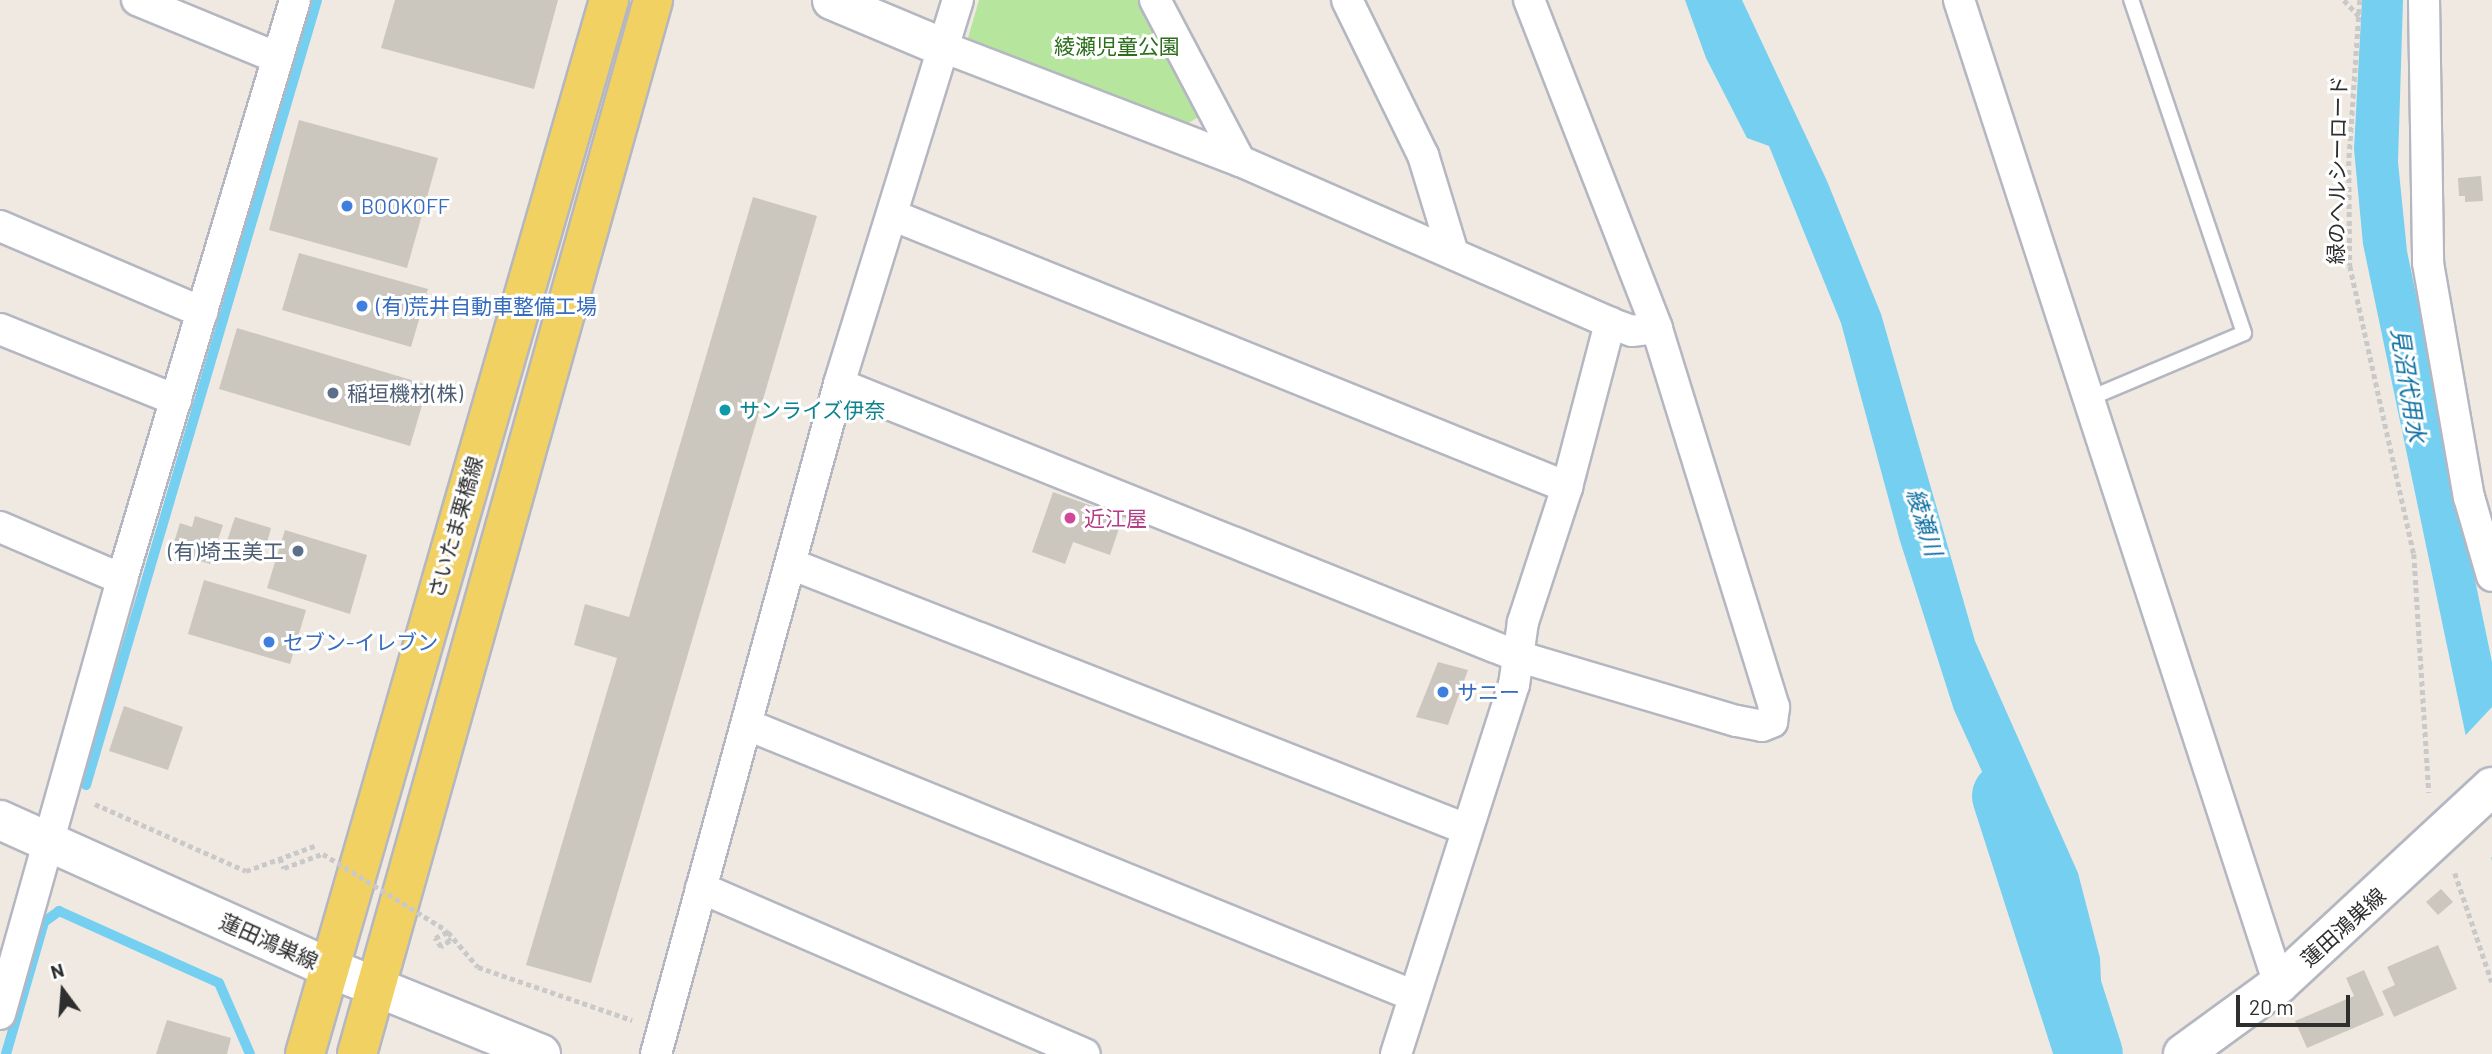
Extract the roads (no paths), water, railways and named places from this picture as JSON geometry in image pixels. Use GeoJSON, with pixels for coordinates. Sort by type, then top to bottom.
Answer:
{"type":"FeatureCollection","features":[{"type":"Feature","properties":{"kind":"main road","name":"さいたま栗橋線"},"geometry":{"type":"LineString","coordinates":[[305,1054],[327,967],[609,0]]}},
{"type":"Feature","properties":{"kind":"main road"},"geometry":{"type":"LineString","coordinates":[[357,1054],[653,0]]}},
{"type":"Feature","properties":{"kind":"main road","name":"蓮田鴻巣線"},"geometry":{"type":"LineString","coordinates":[[2183,1054],[2280,984],[2447,855],[2492,787]]}},
{"type":"Feature","properties":{"kind":"main road","name":"蓮田鴻巣線"},"geometry":{"type":"LineString","coordinates":[[0,820],[327,967],[541,1054]]}},
{"type":"Feature","properties":{"kind":"street"},"geometry":{"type":"LineString","coordinates":[[136,0],[278,58]]}},
{"type":"Feature","properties":{"kind":"street"},"geometry":{"type":"LineString","coordinates":[[0,1014],[122,579],[295,0]]}},
{"type":"Feature","properties":{"kind":"street"},"geometry":{"type":"LineString","coordinates":[[831,0],[943,47],[1240,161],[1610,323],[1632,331],[1657,328]]}},
{"type":"Feature","properties":{"kind":"street"},"geometry":{"type":"LineString","coordinates":[[659,1042],[748,725],[839,384],[958,0]]}},
{"type":"Feature","properties":{"kind":"street"},"geometry":{"type":"LineString","coordinates":[[1155,0],[1240,161]]}},
{"type":"Feature","properties":{"kind":"street"},"geometry":{"type":"LineString","coordinates":[[1347,0],[1423,155],[1452,253]]}},
{"type":"Feature","properties":{"kind":"street"},"geometry":{"type":"LineString","coordinates":[[839,384],[1517,656],[1737,721],[1762,726],[1772,722],[1773,707],[1657,328],[1529,0]]}},
{"type":"Feature","properties":{"kind":"street"},"geometry":{"type":"LineString","coordinates":[[2424,0],[2428,263],[2469,497],[2492,576]]}},
{"type":"Feature","properties":{"kind":"street"},"geometry":{"type":"LineString","coordinates":[[1962,1],[2088,399],[2280,984]]}},
{"type":"Feature","properties":{"kind":"street"},"geometry":{"type":"LineString","coordinates":[[892,215],[1567,487]]}},
{"type":"Feature","properties":{"kind":"street"},"geometry":{"type":"LineString","coordinates":[[0,226],[202,312]]}},
{"type":"Feature","properties":{"kind":"street"},"geometry":{"type":"LineString","coordinates":[[1396,1054],[1412,995],[1514,685],[1522,622],[1567,487],[1610,323]]}},
{"type":"Feature","properties":{"kind":"street"},"geometry":{"type":"LineString","coordinates":[[0,329],[176,400]]}},
{"type":"Feature","properties":{"kind":"street"},"geometry":{"type":"LineString","coordinates":[[0,527],[122,579]]}},
{"type":"Feature","properties":{"kind":"street"},"geometry":{"type":"LineString","coordinates":[[791,564],[1466,830]]}},
{"type":"Feature","properties":{"kind":"street"},"geometry":{"type":"LineString","coordinates":[[748,725],[1412,995]]}},
{"type":"Feature","properties":{"kind":"street"},"geometry":{"type":"LineString","coordinates":[[701,888],[1086,1054]]}},
{"type":"Feature","properties":{"kind":"lane"},"geometry":{"type":"LineString","coordinates":[[2088,399],[2244,333],[2132,0]]}},
{"type":"Feature","properties":{"kind":"water"},"geometry":{"type":"Polygon","coordinates":[[[1685,0],[1742,0],[1827,181],[1881,314],[1975,641],[2078,873],[2100,958],[2103,1027],[2112,1054],[2081,1054],[2052,925],[1954,710],[1900,541],[1841,323],[1769,146],[1747,138],[1706,58],[1685,0]]]}},
{"type":"Feature","properties":{"kind":"water","name":"見沼代用水"},"geometry":{"type":"Polygon","coordinates":[[[2362,0],[2403,0],[2398,162],[2407,251],[2492,662],[2492,861],[2363,244],[2354,149],[2362,0]]]}},
{"type":"Feature","properties":{"kind":"waterway"},"geometry":{"type":"LineString","coordinates":[[86,785],[317,0]]}},
{"type":"Feature","properties":{"kind":"waterway","name":"綾瀬川"},"geometry":{"type":"LineString","coordinates":[[2006,796],[2089,1054]]}},
{"type":"Feature","properties":{"kind":"waterway"},"geometry":{"type":"LineString","coordinates":[[6,1054],[44,922],[59,911],[219,983],[250,1054]]}},
{"type":"Feature","properties":{"kind":"place","name":"BOOKOFF"},"geometry":{"type":"Point","coordinates":[347,206]}},
{"type":"Feature","properties":{"kind":"place","name":"(有)荒井自動車整備工場"},"geometry":{"type":"Point","coordinates":[362,306]}},
{"type":"Feature","properties":{"kind":"place","name":"稲垣機材(株)"},"geometry":{"type":"Point","coordinates":[333,393]}},
{"type":"Feature","properties":{"kind":"place","name":"サンライズ伊奈"},"geometry":{"type":"Point","coordinates":[725,410]}},
{"type":"Feature","properties":{"kind":"place","name":"近江屋"},"geometry":{"type":"Point","coordinates":[1070,518]}},
{"type":"Feature","properties":{"kind":"place","name":"(有)埼玉美工"},"geometry":{"type":"Point","coordinates":[298,551]}},
{"type":"Feature","properties":{"kind":"place","name":"セブン-イレブン"},"geometry":{"type":"Point","coordinates":[269,642]}},
{"type":"Feature","properties":{"kind":"place","name":"サニー"},"geometry":{"type":"Point","coordinates":[1443,692]}},
{"type":"Feature","properties":{"kind":"park label","name":"綾瀬児童公園"},"geometry":{"type":"Point","coordinates":[1117,46]}}]}
